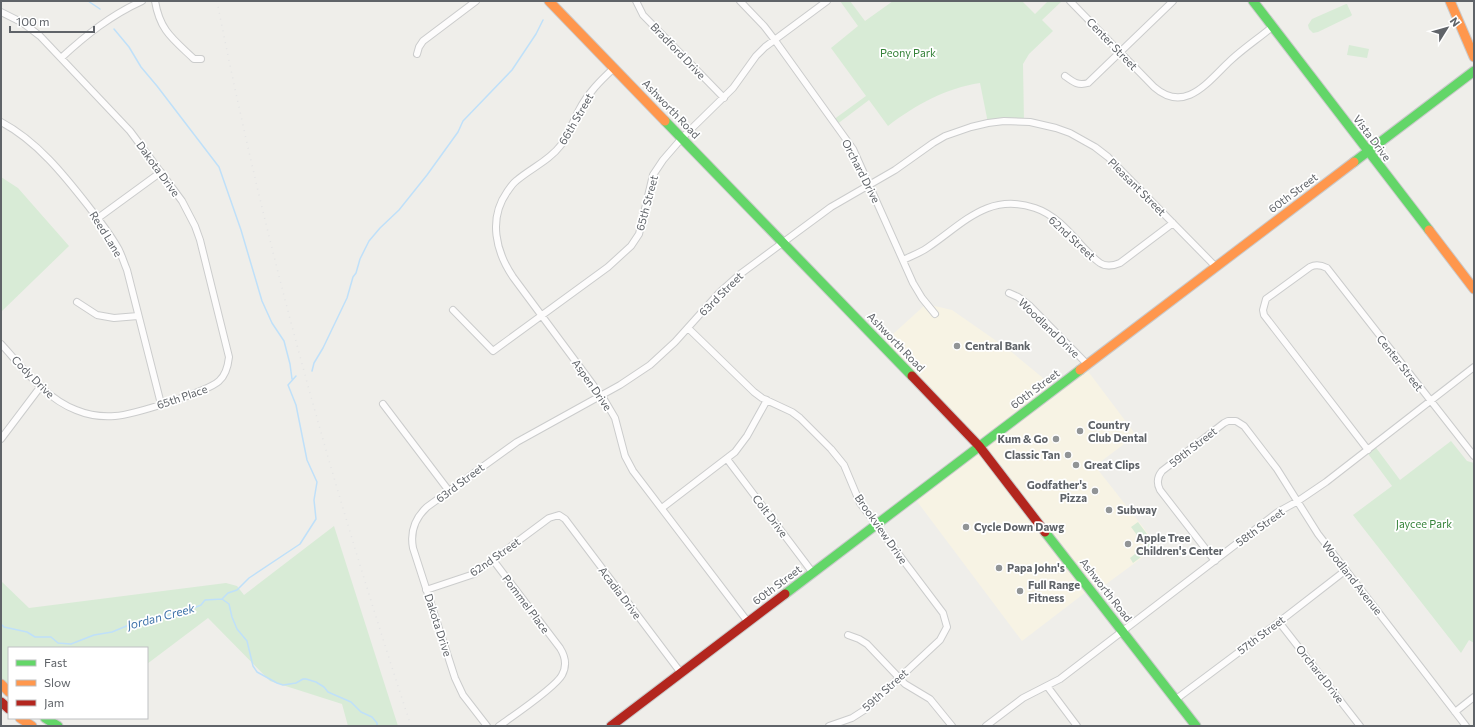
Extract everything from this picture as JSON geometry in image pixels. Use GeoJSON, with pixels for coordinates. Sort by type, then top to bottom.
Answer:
{"type":"FeatureCollection","features":[{"type":"Feature","properties":{"kind":"main road","name":"Ashworth Road"},"geometry":{"type":"LineString","coordinates":[[550,1],[979,446],[1196,726]]}},
{"type":"Feature","properties":{"kind":"main road","name":"Vista Drive"},"geometry":{"type":"LineString","coordinates":[[1253,1],[1367,152],[1474,289]]}},
{"type":"Feature","properties":{"kind":"main road"},"geometry":{"type":"LineString","coordinates":[[1450,1],[1474,57]]}},
{"type":"Feature","properties":{"kind":"main road","name":"60th Street"},"geometry":{"type":"LineString","coordinates":[[611,726],[1474,71]]}},
{"type":"Feature","properties":{"kind":"main road"},"geometry":{"type":"LineString","coordinates":[[22,719],[32,726]]}},
{"type":"Feature","properties":{"kind":"main road"},"geometry":{"type":"LineString","coordinates":[[47,719],[58,726]]}},
{"type":"Feature","properties":{"kind":"street"},"geometry":{"type":"LineString","coordinates":[[61,58],[100,24],[142,1]]}},
{"type":"Feature","properties":{"kind":"street"},"geometry":{"type":"LineString","coordinates":[[155,1],[158,18],[166,32],[194,59],[201,59]]}},
{"type":"Feature","properties":{"kind":"street"},"geometry":{"type":"LineString","coordinates":[[417,54],[423,41],[476,1]]}},
{"type":"Feature","properties":{"kind":"street","name":"Bradford Drive"},"geometry":{"type":"LineString","coordinates":[[636,1],[643,15],[724,98]]}},
{"type":"Feature","properties":{"kind":"street","name":"Orchard Drive"},"geometry":{"type":"LineString","coordinates":[[740,1],[774,39],[849,143],[918,292],[935,314]]}},
{"type":"Feature","properties":{"kind":"street","name":"65th Street"},"geometry":{"type":"LineString","coordinates":[[454,310],[493,351],[608,267],[631,246],[639,234],[653,175],[663,160],[682,138],[733,88],[756,56],[774,39],[827,1]]}},
{"type":"Feature","properties":{"kind":"street","name":"Center Street"},"geometry":{"type":"LineString","coordinates":[[1070,1],[1154,87],[1166,95],[1179,98],[1192,94],[1201,88],[1232,59],[1272,27]]}},
{"type":"Feature","properties":{"kind":"street"},"geometry":{"type":"LineString","coordinates":[[1065,76],[1074,83],[1088,83],[1173,1]]}},
{"type":"Feature","properties":{"kind":"street","name":"Dakota Drive"},"geometry":{"type":"LineString","coordinates":[[1,12],[32,29],[130,131],[161,172],[189,213],[200,240],[228,351],[228,364],[223,376]]}},
{"type":"Feature","properties":{"kind":"street","name":"66th Street"},"geometry":{"type":"LineString","coordinates":[[498,247],[495,224],[497,213],[503,198],[514,182],[531,169],[548,159],[558,150],[566,139],[590,92],[614,68]]}},
{"type":"Feature","properties":{"kind":"street","name":"63rd Street"},"geometry":{"type":"LineString","coordinates":[[418,517],[427,507],[517,442],[620,385],[650,365],[663,354],[728,284],[831,206],[896,170],[945,136],[971,127],[1004,121],[1030,122],[1046,126]]}},
{"type":"Feature","properties":{"kind":"street","name":"Reed Lane"},"geometry":{"type":"LineString","coordinates":[[1,122],[30,142],[68,180],[98,218],[119,250],[124,263],[160,404]]}},
{"type":"Feature","properties":{"kind":"street","name":"Pleasant Street"},"geometry":{"type":"LineString","coordinates":[[1046,126],[1070,133],[1108,157],[1216,267]]}},
{"type":"Feature","properties":{"kind":"street"},"geometry":{"type":"LineString","coordinates":[[98,218],[161,172]]}},
{"type":"Feature","properties":{"kind":"street","name":"62nd Street"},"geometry":{"type":"LineString","coordinates":[[903,260],[927,248],[976,212],[996,205],[1017,204],[1028,206],[1044,212],[1062,224],[1096,260],[1110,266],[1120,263],[1172,223]]}},
{"type":"Feature","properties":{"kind":"street","name":"Aspen Drive"},"geometry":{"type":"LineString","coordinates":[[498,247],[504,264],[600,395],[615,418],[625,456],[631,466],[748,622]]}},
{"type":"Feature","properties":{"kind":"street","name":"Center Street"},"geometry":{"type":"LineString","coordinates":[[1368,450],[1267,320],[1263,310],[1266,300],[1310,266],[1319,265],[1327,268],[1430,402],[1474,456]]}},
{"type":"Feature","properties":{"kind":"street","name":"Woodland Drive"},"geometry":{"type":"LineString","coordinates":[[1009,293],[1018,297],[1030,306],[1087,364]]}},
{"type":"Feature","properties":{"kind":"street"},"geometry":{"type":"LineString","coordinates":[[77,302],[97,315],[114,318],[138,316]]}},
{"type":"Feature","properties":{"kind":"street","name":"Brookview Drive"},"geometry":{"type":"LineString","coordinates":[[688,328],[746,384],[766,400],[792,412],[800,418],[832,449],[844,465],[860,503],[943,613],[947,628],[936,645]]}},
{"type":"Feature","properties":{"kind":"street","name":"Cody Drive"},"geometry":{"type":"LineString","coordinates":[[1,344],[41,386],[59,401],[81,412],[102,416],[115,416],[137,412]]}},
{"type":"Feature","properties":{"kind":"street","name":"58th Street"},"geometry":{"type":"LineString","coordinates":[[986,726],[1023,698],[1060,679],[1278,512],[1298,501],[1368,450],[1474,367]]}},
{"type":"Feature","properties":{"kind":"street","name":"65th Place"},"geometry":{"type":"LineString","coordinates":[[137,412],[206,389],[218,382],[223,376]]}},
{"type":"Feature","properties":{"kind":"street"},"geometry":{"type":"LineString","coordinates":[[1,439],[41,386]]}},
{"type":"Feature","properties":{"kind":"street"},"geometry":{"type":"LineString","coordinates":[[662,508],[727,459],[742,444],[766,400]]}},
{"type":"Feature","properties":{"kind":"street"},"geometry":{"type":"LineString","coordinates":[[383,404],[449,491]]}},
{"type":"Feature","properties":{"kind":"street","name":"59th Street"},"geometry":{"type":"LineString","coordinates":[[1215,561],[1160,490],[1157,482],[1160,474],[1228,421],[1236,421],[1244,426]]}},
{"type":"Feature","properties":{"kind":"street","name":"Woodland Avenue"},"geometry":{"type":"LineString","coordinates":[[1244,426],[1277,469],[1318,534],[1466,726]]}},
{"type":"Feature","properties":{"kind":"street","name":"Colt Drive"},"geometry":{"type":"LineString","coordinates":[[727,459],[813,573]]}},
{"type":"Feature","properties":{"kind":"street","name":"62nd Street"},"geometry":{"type":"LineString","coordinates":[[426,590],[474,574],[549,518],[559,515]]}},
{"type":"Feature","properties":{"kind":"street","name":"Acadia Drive"},"geometry":{"type":"LineString","coordinates":[[559,515],[565,519],[681,673]]}},
{"type":"Feature","properties":{"kind":"street","name":"Dakota Drive"},"geometry":{"type":"LineString","coordinates":[[418,517],[413,526],[412,541],[426,590],[459,687],[463,695],[487,726]]}},
{"type":"Feature","properties":{"kind":"street","name":"Pommel Place"},"geometry":{"type":"LineString","coordinates":[[493,560],[560,648],[564,656],[565,663],[559,680],[500,726]]}},
{"type":"Feature","properties":{"kind":"street","name":"57th Street"},"geometry":{"type":"LineString","coordinates":[[1176,700],[1346,570]]}},
{"type":"Feature","properties":{"kind":"street","name":"Orchard Drive"},"geometry":{"type":"LineString","coordinates":[[1279,622],[1360,726]]}},
{"type":"Feature","properties":{"kind":"street"},"geometry":{"type":"LineString","coordinates":[[848,635],[867,644],[899,679],[930,699],[952,726]]}},
{"type":"Feature","properties":{"kind":"street","name":"59th Street"},"geometry":{"type":"LineString","coordinates":[[829,726],[852,718],[866,709],[936,645]]}},
{"type":"Feature","properties":{"kind":"street"},"geometry":{"type":"LineString","coordinates":[[1047,686],[1077,726]]}},
{"type":"Feature","properties":{"kind":"street"},"geometry":{"type":"LineString","coordinates":[[1455,712],[1474,697]]}},
{"type":"Feature","properties":{"kind":"shaded area"},"geometry":{"type":"Polygon","coordinates":[[[926,304],[952,310],[1008,349],[1055,388],[1084,366],[1136,435],[1095,466],[1158,546],[1094,593],[1090,589],[1022,641],[913,496],[979,446],[881,345],[926,304]]]}},
{"type":"Feature","properties":{"kind":"green space","name":"Peony Park"},"geometry":{"type":"Polygon","coordinates":[[[840,1],[850,1],[865,21],[893,1],[1022,1],[1035,14],[1048,1],[1062,1],[1042,20],[1053,31],[1029,54],[1023,64],[1024,122],[988,123],[980,83],[967,85],[931,98],[888,126],[869,100],[836,125],[833,120],[866,96],[831,48],[858,26],[840,1]]]}},
{"type":"Feature","properties":{"kind":"green space"},"geometry":{"type":"Polygon","coordinates":[[[1346,4],[1352,15],[1351,16],[1318,32],[1313,33],[1309,29],[1308,25],[1312,19],[1346,4]]]}},
{"type":"Feature","properties":{"kind":"green space"},"geometry":{"type":"Polygon","coordinates":[[[1349,45],[1369,49],[1367,58],[1347,55],[1349,45]]]}},
{"type":"Feature","properties":{"kind":"green space"},"geometry":{"type":"Polygon","coordinates":[[[1,177],[18,188],[69,246],[1,312],[1,177]]]}},
{"type":"Feature","properties":{"kind":"green space","name":"Jaycee Park"},"geometry":{"type":"Polygon","coordinates":[[[1451,441],[1467,461],[1474,463],[1474,643],[1469,640],[1461,653],[1353,515],[1392,486],[1366,451],[1374,445],[1400,480],[1451,441]]]}},
{"type":"Feature","properties":{"kind":"green space"},"geometry":{"type":"Polygon","coordinates":[[[1138,522],[1156,546],[1133,563],[1130,558],[1145,546],[1131,527],[1138,522]]]}},
{"type":"Feature","properties":{"kind":"green space"},"geometry":{"type":"Polygon","coordinates":[[[334,526],[398,726],[348,726],[342,704],[270,681],[208,618],[148,663],[148,647],[8,647],[8,685],[1,678],[1,581],[29,608],[226,583],[237,586],[244,595],[334,526]]]}},
{"type":"Feature","properties":{"kind":"waterway"},"geometry":{"type":"LineString","coordinates":[[88,1],[100,9]]}},
{"type":"Feature","properties":{"kind":"waterway"},"geometry":{"type":"LineString","coordinates":[[312,371],[314,363],[323,348],[347,298],[353,277],[369,241],[399,210],[427,175],[458,132],[463,121],[512,70],[536,34],[543,20]]}},
{"type":"Feature","properties":{"kind":"waterway"},"geometry":{"type":"LineString","coordinates":[[114,29],[129,47],[141,67],[219,167],[241,230],[262,301],[272,323],[284,341],[292,379]]}},
{"type":"Feature","properties":{"kind":"waterway"},"geometry":{"type":"LineString","coordinates":[[222,599],[228,593],[237,590],[249,578],[300,544],[316,519],[314,500],[317,482],[307,460],[296,405],[288,385],[296,376]]}},
{"type":"Feature","properties":{"kind":"waterway","name":"Jordan Creek"},"geometry":{"type":"LineString","coordinates":[[1,624],[4,627],[27,632],[35,637],[51,637],[58,643],[71,644],[94,635],[112,632],[129,625],[189,610],[201,605],[205,600],[222,599],[229,604],[237,629],[247,641],[253,666],[257,672],[283,685],[296,683],[303,679],[316,682],[324,687],[328,692],[351,702],[361,712],[372,717],[377,723],[377,726]]}},
{"type":"Feature","properties":{"kind":"railway"},"geometry":{"type":"LineString","coordinates":[[217,1],[257,185],[303,366],[328,457],[382,637],[411,726]]}},
{"type":"Feature","properties":{"kind":"traffic: fast"},"geometry":{"type":"LineString","coordinates":[[1253,1],[1429,230]]}},
{"type":"Feature","properties":{"kind":"traffic: fast"},"geometry":{"type":"LineString","coordinates":[[1354,162],[1474,71]]}},
{"type":"Feature","properties":{"kind":"traffic: fast"},"geometry":{"type":"LineString","coordinates":[[665,121],[912,376]]}},
{"type":"Feature","properties":{"kind":"traffic: fast"},"geometry":{"type":"LineString","coordinates":[[785,594],[1080,370]]}},
{"type":"Feature","properties":{"kind":"traffic: fast"},"geometry":{"type":"LineString","coordinates":[[1045,532],[1196,726]]}},
{"type":"Feature","properties":{"kind":"traffic: fast"},"geometry":{"type":"LineString","coordinates":[[47,719],[58,726]]}},
{"type":"Feature","properties":{"kind":"traffic: slow"},"geometry":{"type":"LineString","coordinates":[[549,1],[665,121]]}},
{"type":"Feature","properties":{"kind":"traffic: slow"},"geometry":{"type":"LineString","coordinates":[[1450,1],[1474,57]]}},
{"type":"Feature","properties":{"kind":"traffic: slow"},"geometry":{"type":"LineString","coordinates":[[1080,370],[1354,162]]}},
{"type":"Feature","properties":{"kind":"traffic: slow"},"geometry":{"type":"LineString","coordinates":[[1429,230],[1474,289]]}},
{"type":"Feature","properties":{"kind":"traffic: slow"},"geometry":{"type":"LineString","coordinates":[[1,684],[8,691]]}},
{"type":"Feature","properties":{"kind":"traffic: slow"},"geometry":{"type":"LineString","coordinates":[[22,719],[32,726]]}},
{"type":"Feature","properties":{"kind":"traffic: jam"},"geometry":{"type":"LineString","coordinates":[[912,376],[979,446],[1045,532]]}},
{"type":"Feature","properties":{"kind":"traffic: jam"},"geometry":{"type":"LineString","coordinates":[[611,726],[785,594]]}},
{"type":"Feature","properties":{"kind":"traffic: jam"},"geometry":{"type":"LineString","coordinates":[[1,702],[8,708]]}},
{"type":"Feature","properties":{"kind":"place","name":"Central Bank"},"geometry":{"type":"Point","coordinates":[957,346]}},
{"type":"Feature","properties":{"kind":"place","name":"Country Club Dental"},"geometry":{"type":"Point","coordinates":[1080,431]}},
{"type":"Feature","properties":{"kind":"place","name":"Kum & Go"},"geometry":{"type":"Point","coordinates":[1056,439]}},
{"type":"Feature","properties":{"kind":"place","name":"Classic Tan"},"geometry":{"type":"Point","coordinates":[1068,455]}},
{"type":"Feature","properties":{"kind":"place","name":"Great Clips"},"geometry":{"type":"Point","coordinates":[1076,465]}},
{"type":"Feature","properties":{"kind":"place","name":"Godfather's Pizza"},"geometry":{"type":"Point","coordinates":[1095,491]}},
{"type":"Feature","properties":{"kind":"place","name":"Subway"},"geometry":{"type":"Point","coordinates":[1109,510]}},
{"type":"Feature","properties":{"kind":"place","name":"Cycle Down Dawg"},"geometry":{"type":"Point","coordinates":[966,527]}},
{"type":"Feature","properties":{"kind":"place","name":"Apple Tree Children's Center"},"geometry":{"type":"Point","coordinates":[1128,544]}},
{"type":"Feature","properties":{"kind":"place","name":"Papa John's"},"geometry":{"type":"Point","coordinates":[999,568]}},
{"type":"Feature","properties":{"kind":"place","name":"Full Range Fitness"},"geometry":{"type":"Point","coordinates":[1020,591]}}]}
